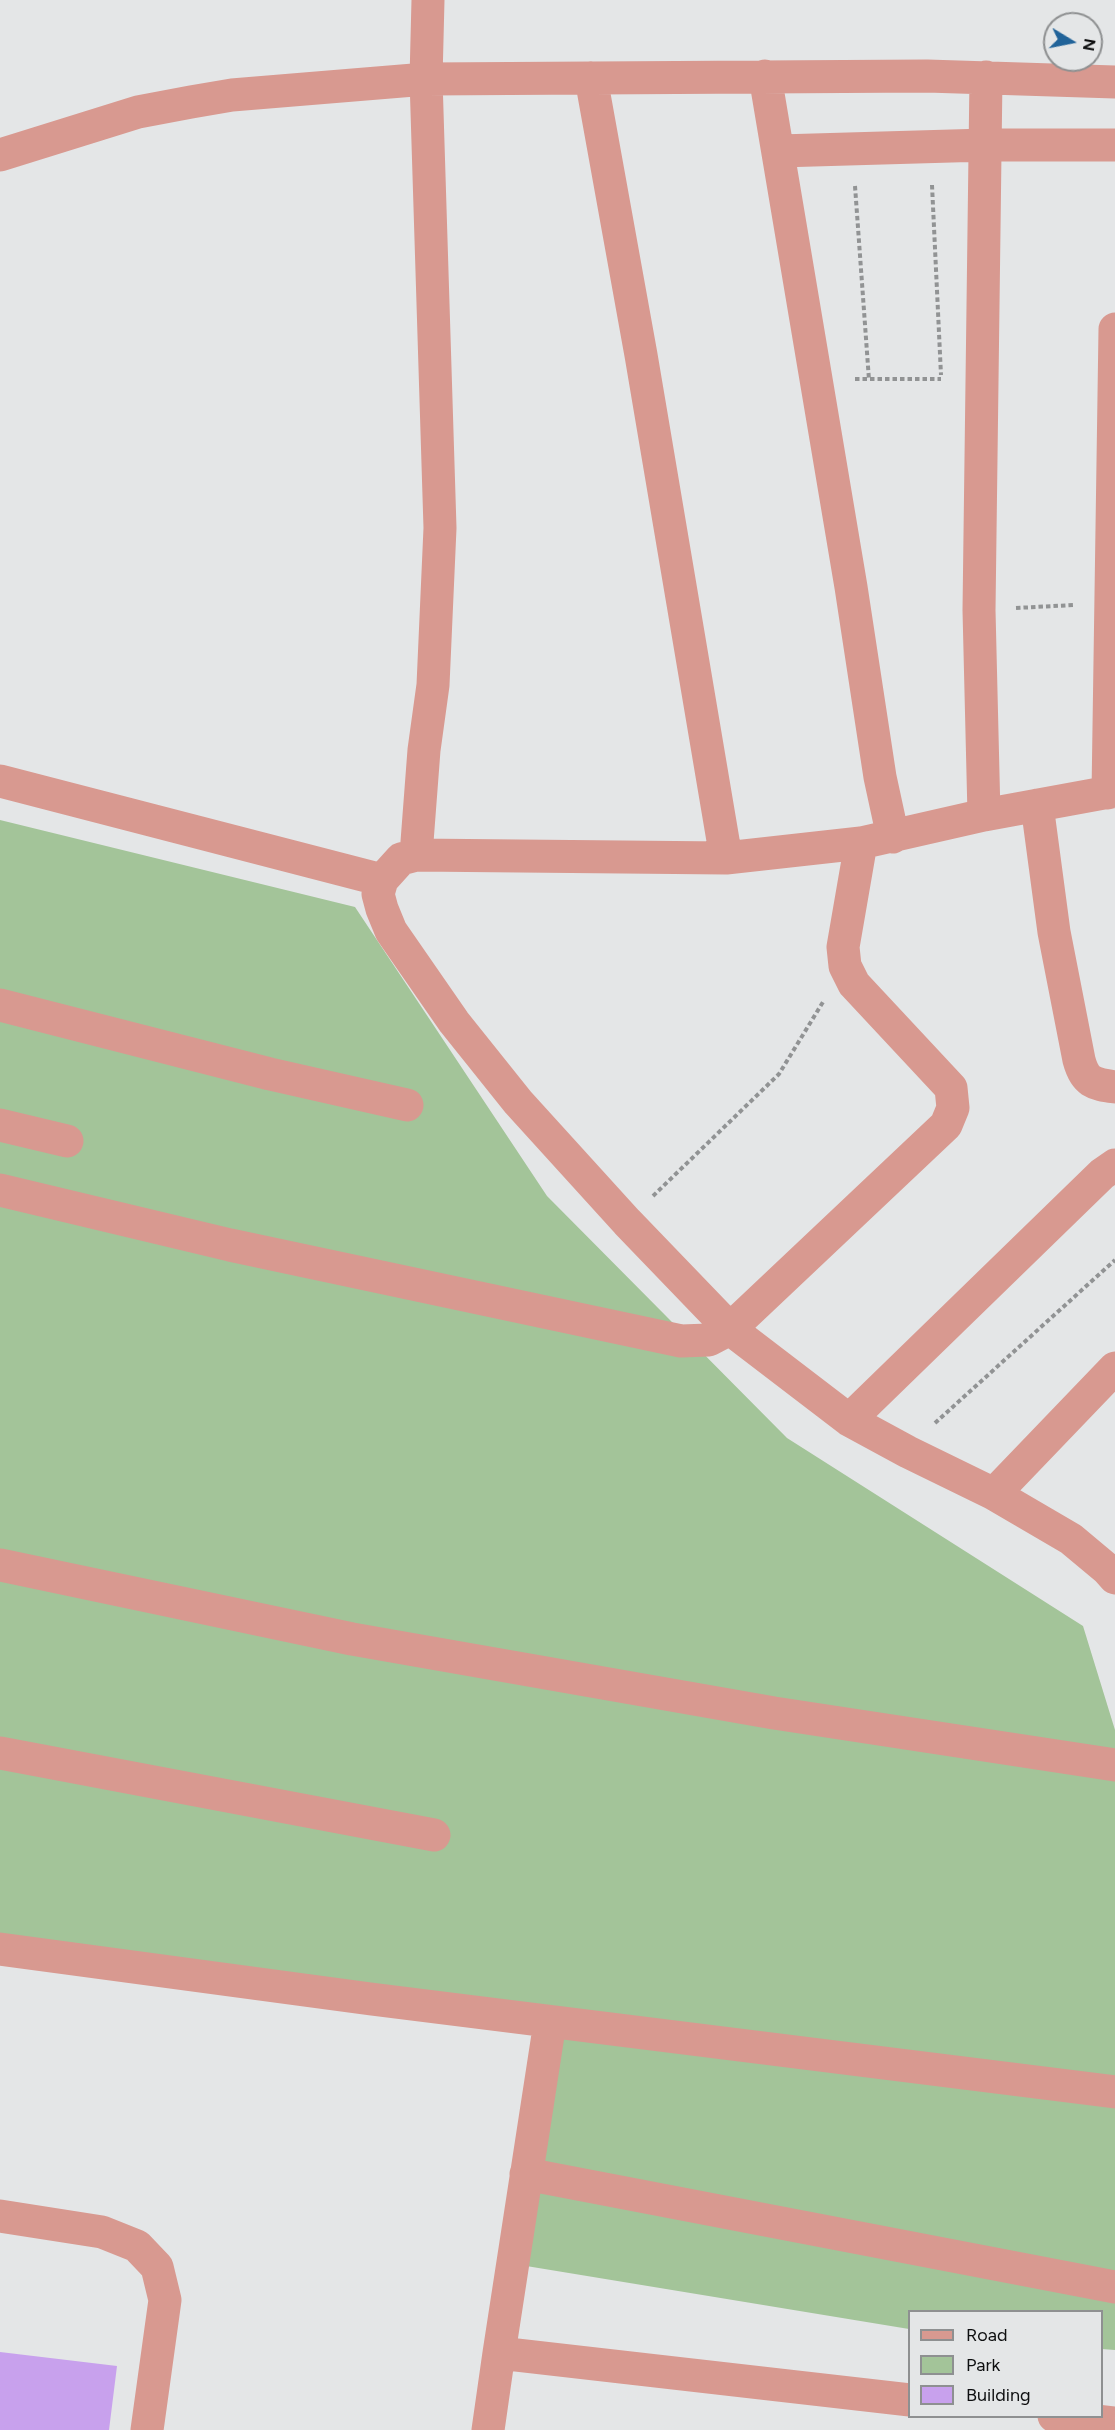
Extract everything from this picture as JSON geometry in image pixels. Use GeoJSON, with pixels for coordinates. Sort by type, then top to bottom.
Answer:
{"type":"FeatureCollection","features":[{"type":"Feature","properties":{"kind":"street"},"geometry":{"type":"LineString","coordinates":[[416,855],[424,750],[433,685],[440,528],[426,79],[428,0]]}},
{"type":"Feature","properties":{"kind":"street"},"geometry":{"type":"LineString","coordinates":[[0,155],[138,112],[191,102],[232,95],[426,79],[765,76],[986,77],[1115,82]]}},
{"type":"Feature","properties":{"kind":"street"},"geometry":{"type":"LineString","coordinates":[[765,76],[879,766],[893,837]]}},
{"type":"Feature","properties":{"kind":"street"},"geometry":{"type":"LineString","coordinates":[[984,815],[979,610],[986,77]]}},
{"type":"Feature","properties":{"kind":"street"},"geometry":{"type":"LineString","coordinates":[[591,78],[645,378],[726,858]]}},
{"type":"Feature","properties":{"kind":"street"},"geometry":{"type":"LineString","coordinates":[[778,151],[986,145],[1115,145]]}},
{"type":"Feature","properties":{"kind":"street"},"geometry":{"type":"LineString","coordinates":[[1115,329],[1110,603],[1112,792],[984,815],[861,843],[726,858],[416,855],[401,859],[382,880],[378,894],[391,931],[454,1022],[518,1102],[627,1222],[730,1329],[849,1420],[994,1494],[1071,1539],[1115,1578]]}},
{"type":"Feature","properties":{"kind":"street"},"geometry":{"type":"LineString","coordinates":[[0,781],[382,880]]}},
{"type":"Feature","properties":{"kind":"street"},"geometry":{"type":"LineString","coordinates":[[1037,805],[1054,932],[1079,1060],[1083,1073],[1092,1082],[1115,1087]]}},
{"type":"Feature","properties":{"kind":"street"},"geometry":{"type":"LineString","coordinates":[[0,1190],[230,1245],[681,1341],[709,1341],[730,1329],[946,1125],[953,1108],[951,1088],[854,984],[845,966],[843,947],[861,843]]}},
{"type":"Feature","properties":{"kind":"street"},"geometry":{"type":"LineString","coordinates":[[0,1005],[270,1074],[407,1105]]}},
{"type":"Feature","properties":{"kind":"street"},"geometry":{"type":"LineString","coordinates":[[0,1125],[67,1141]]}},
{"type":"Feature","properties":{"kind":"street"},"geometry":{"type":"LineString","coordinates":[[849,1420],[1102,1174],[1115,1165]]}},
{"type":"Feature","properties":{"kind":"street"},"geometry":{"type":"LineString","coordinates":[[994,1494],[1115,1368]]}},
{"type":"Feature","properties":{"kind":"street"},"geometry":{"type":"LineString","coordinates":[[0,1565],[352,1639],[774,1713],[1115,1765]]}},
{"type":"Feature","properties":{"kind":"street"},"geometry":{"type":"LineString","coordinates":[[0,1753],[434,1835]]}},
{"type":"Feature","properties":{"kind":"street"},"geometry":{"type":"LineString","coordinates":[[0,1949],[550,2022],[1115,2092]]}},
{"type":"Feature","properties":{"kind":"street"},"geometry":{"type":"LineString","coordinates":[[489,2430],[550,2022]]}},
{"type":"Feature","properties":{"kind":"street"},"geometry":{"type":"LineString","coordinates":[[526,2174],[1115,2287]]}},
{"type":"Feature","properties":{"kind":"street"},"geometry":{"type":"LineString","coordinates":[[0,2216],[102,2232],[136,2246],[157,2267],[165,2300],[147,2430]]}},
{"type":"Feature","properties":{"kind":"street"},"geometry":{"type":"LineString","coordinates":[[499,2353],[908,2400]]}},
{"type":"Feature","properties":{"kind":"street"},"geometry":{"type":"LineString","coordinates":[[1071,2418],[1115,2423]]}},
{"type":"Feature","properties":{"kind":"path"},"geometry":{"type":"LineString","coordinates":[[853,149],[869,380],[941,380],[930,146]]}},
{"type":"Feature","properties":{"kind":"path"},"geometry":{"type":"LineString","coordinates":[[979,610],[1110,603]]}},
{"type":"Feature","properties":{"kind":"path"},"geometry":{"type":"LineString","coordinates":[[627,1222],[779,1074],[845,966]]}},
{"type":"Feature","properties":{"kind":"path"},"geometry":{"type":"LineString","coordinates":[[908,1452],[948,1410],[1115,1260]]}},
{"type":"Feature","properties":{"kind":"green space"},"geometry":{"type":"Polygon","coordinates":[[[0,820],[355,907],[547,1196],[787,1438],[1083,1626],[1115,1730],[1115,2350],[1103,2349],[1103,2310],[908,2310],[908,2329],[502,2262],[542,2022],[0,1936],[0,820]]]}},
{"type":"Feature","properties":{"kind":"building"},"geometry":{"type":"Polygon","coordinates":[[[0,2352],[117,2366],[109,2430],[0,2430],[0,2352]]]}}]}
